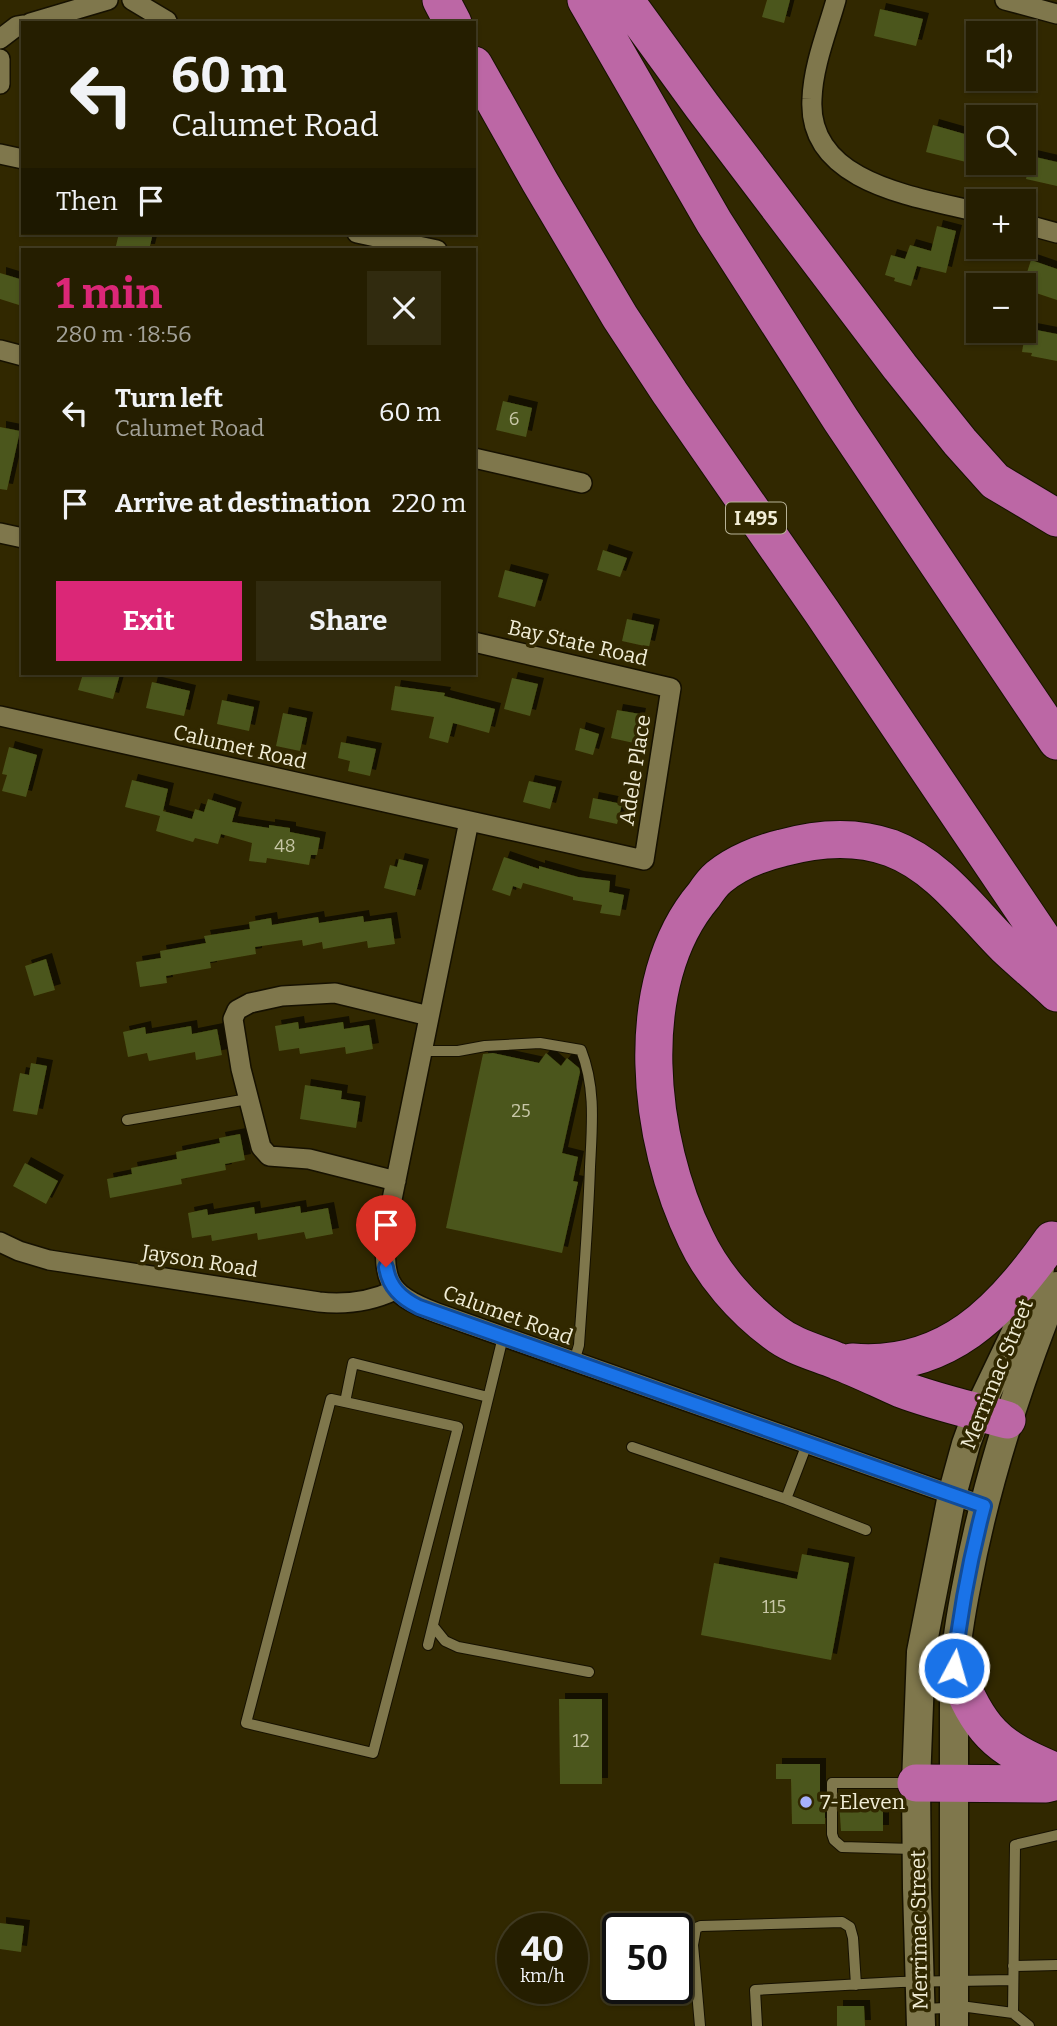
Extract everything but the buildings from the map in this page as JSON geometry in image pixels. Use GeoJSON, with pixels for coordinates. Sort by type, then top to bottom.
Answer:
{"type":"FeatureCollection","features":[{"type":"Feature","properties":{"kind":"highway"},"geometry":{"type":"LineString","coordinates":[[441,0],[452,21]]}},
{"type":"Feature","properties":{"kind":"highway"},"geometry":{"type":"LineString","coordinates":[[586,0],[714,222],[841,420],[1057,741]]}},
{"type":"Feature","properties":{"kind":"highway"},"geometry":{"type":"LineString","coordinates":[[625,0],[702,106],[960,442],[995,481],[1057,518]]}},
{"type":"Feature","properties":{"kind":"highway","name":"I 495"},"geometry":{"type":"LineString","coordinates":[[476,69],[620,317],[1057,960]]}},
{"type":"Feature","properties":{"kind":"highway"},"geometry":{"type":"LineString","coordinates":[[993,1416],[903,1389],[836,1360],[810,1353],[776,1334],[721,1280],[696,1240],[676,1191],[663,1148],[656,1103],[653,1053],[661,981],[676,936],[692,909],[719,878],[767,852],[799,843],[858,839],[891,848],[936,875],[1007,948],[1057,993]]}},
{"type":"Feature","properties":{"kind":"highway"},"geometry":{"type":"LineString","coordinates":[[836,1360],[889,1362],[912,1358],[941,1348],[972,1330],[1018,1285],[1054,1233]]}},
{"type":"Feature","properties":{"kind":"highway"},"geometry":{"type":"LineString","coordinates":[[954,1668],[969,1703],[990,1734],[1005,1748],[1057,1772]]}},
{"type":"Feature","properties":{"kind":"highway"},"geometry":{"type":"LineString","coordinates":[[916,1783],[1046,1784],[1057,1781]]}},
{"type":"Feature","properties":{"kind":"main road","name":"Merrimac Street"},"geometry":{"type":"LineString","coordinates":[[953,2005],[954,1668],[958,1632],[972,1553],[984,1506],[993,1416],[1015,1334],[1054,1233]]}},
{"type":"Feature","properties":{"kind":"main road","name":"Merrimac Street"},"geometry":{"type":"LineString","coordinates":[[920,2005],[916,1783],[920,1652],[952,1495],[966,1444],[993,1416],[1030,1353],[1057,1286]]}},
{"type":"Feature","properties":{"kind":"street"},"geometry":{"type":"LineString","coordinates":[[37,21],[108,0]]}},
{"type":"Feature","properties":{"kind":"street"},"geometry":{"type":"LineString","coordinates":[[132,0],[167,21]]}},
{"type":"Feature","properties":{"kind":"street"},"geometry":{"type":"LineString","coordinates":[[836,0],[813,85],[811,103],[821,141],[848,171],[883,188],[966,209]]}},
{"type":"Feature","properties":{"kind":"street"},"geometry":{"type":"LineString","coordinates":[[1004,0],[1057,15]]}},
{"type":"Feature","properties":{"kind":"street"},"geometry":{"type":"LineString","coordinates":[[0,39],[21,25]]}},
{"type":"Feature","properties":{"kind":"street"},"geometry":{"type":"LineString","coordinates":[[0,59],[0,84]]}},
{"type":"Feature","properties":{"kind":"street"},"geometry":{"type":"LineString","coordinates":[[0,154],[21,159]]}},
{"type":"Feature","properties":{"kind":"street"},"geometry":{"type":"LineString","coordinates":[[1036,227],[1057,233]]}},
{"type":"Feature","properties":{"kind":"street"},"geometry":{"type":"LineString","coordinates":[[366,235],[428,248]]}},
{"type":"Feature","properties":{"kind":"street"},"geometry":{"type":"LineString","coordinates":[[0,350],[21,355]]}},
{"type":"Feature","properties":{"kind":"street"},"geometry":{"type":"LineString","coordinates":[[476,458],[582,483]]}},
{"type":"Feature","properties":{"kind":"street"},"geometry":{"type":"LineString","coordinates":[[0,533],[21,538]]}},
{"type":"Feature","properties":{"kind":"street","name":"Bay State Road"},"geometry":{"type":"LineString","coordinates":[[476,642],[671,688]]}},
{"type":"Feature","properties":{"kind":"street","name":"Adele Place"},"geometry":{"type":"LineString","coordinates":[[644,860],[671,688]]}},
{"type":"Feature","properties":{"kind":"street","name":"Calumet Road"},"geometry":{"type":"LineString","coordinates":[[0,716],[644,860]]}},
{"type":"Feature","properties":{"kind":"street"},"geometry":{"type":"LineString","coordinates":[[395,1290],[387,1276],[387,1224],[469,821]]}},
{"type":"Feature","properties":{"kind":"street"},"geometry":{"type":"LineString","coordinates":[[396,1181],[309,1159],[269,1156],[261,1147],[248,1099],[233,1019],[237,1010],[250,1003],[282,996],[335,993],[429,1016]]}},
{"type":"Feature","properties":{"kind":"street","name":"Jayson Road"},"geometry":{"type":"LineString","coordinates":[[0,1242],[39,1258],[319,1302],[358,1302],[395,1290]]}},
{"type":"Feature","properties":{"kind":"street","name":"Calumet Road"},"geometry":{"type":"LineString","coordinates":[[395,1290],[419,1307],[984,1506]]}},
{"type":"Feature","properties":{"kind":"lane"},"geometry":{"type":"LineString","coordinates":[[422,1051],[458,1051],[485,1046],[540,1043],[581,1050],[588,1069],[593,1107],[590,1194],[579,1345],[574,1362]]}},
{"type":"Feature","properties":{"kind":"lane"},"geometry":{"type":"LineString","coordinates":[[127,1120],[248,1099]]}},
{"type":"Feature","properties":{"kind":"lane"},"geometry":{"type":"LineString","coordinates":[[428,1645],[503,1337]]}},
{"type":"Feature","properties":{"kind":"lane"},"geometry":{"type":"LineString","coordinates":[[345,1402],[353,1363],[488,1397]]}},
{"type":"Feature","properties":{"kind":"lane"},"geometry":{"type":"LineString","coordinates":[[331,1399],[345,1402],[458,1427],[373,1753],[246,1723],[331,1399]]}},
{"type":"Feature","properties":{"kind":"lane"},"geometry":{"type":"LineString","coordinates":[[786,1499],[807,1444]]}},
{"type":"Feature","properties":{"kind":"lane"},"geometry":{"type":"LineString","coordinates":[[632,1447],[786,1499],[866,1530]]}},
{"type":"Feature","properties":{"kind":"lane"},"geometry":{"type":"LineString","coordinates":[[433,1626],[445,1641],[458,1647],[589,1672]]}},
{"type":"Feature","properties":{"kind":"lane"},"geometry":{"type":"LineString","coordinates":[[916,1783],[832,1783],[832,1834],[837,1844],[842,1847],[917,1849]]}},
{"type":"Feature","properties":{"kind":"lane"},"geometry":{"type":"LineString","coordinates":[[1013,2013],[1015,1845],[1057,1835]]}},
{"type":"Feature","properties":{"kind":"lane"},"geometry":{"type":"LineString","coordinates":[[699,2026],[693,1945],[696,1928],[701,1926],[842,1922],[850,1927],[853,1938],[856,1985]]}},
{"type":"Feature","properties":{"kind":"lane"},"geometry":{"type":"LineString","coordinates":[[1013,1966],[1057,1965]]}},
{"type":"Feature","properties":{"kind":"lane"},"geometry":{"type":"LineString","coordinates":[[920,2005],[953,2005],[1013,1980]]}},
{"type":"Feature","properties":{"kind":"lane"},"geometry":{"type":"LineString","coordinates":[[757,2026],[755,1990],[856,1985],[920,2005],[953,2005],[1013,2013],[1029,2026]]}},
{"type":"Feature","properties":{"kind":"place","name":"7-Eleven"},"geometry":{"type":"Point","coordinates":[806,1802]}},
{"type":"Feature","properties":{"kind":"route"},"geometry":{"type":"LineString","coordinates":[[386,1267],[387,1276],[395,1290],[419,1307],[984,1506],[961,1613],[954,1668]]}}]}
